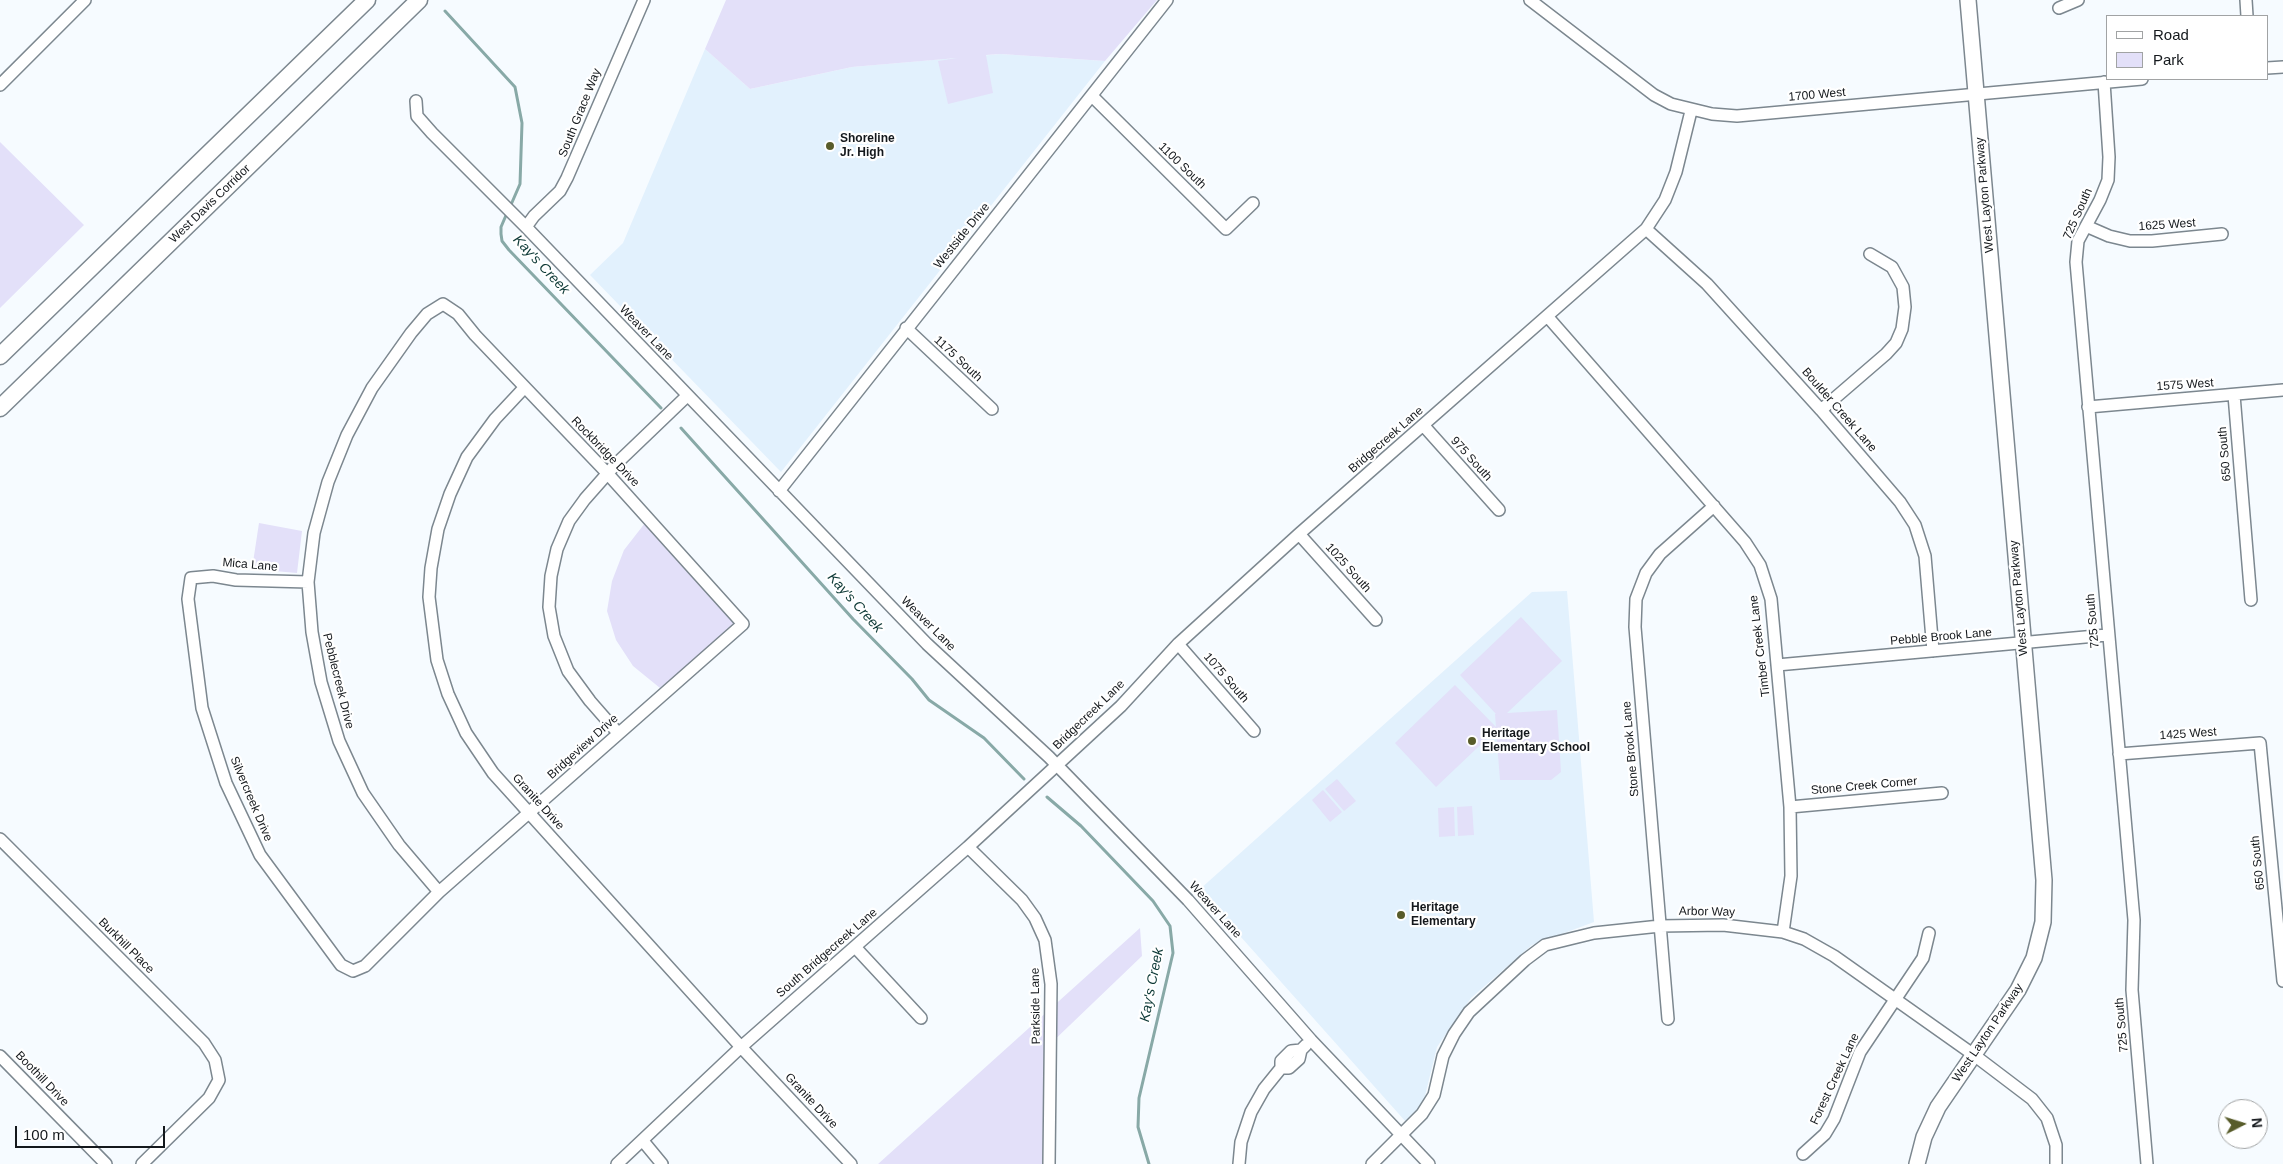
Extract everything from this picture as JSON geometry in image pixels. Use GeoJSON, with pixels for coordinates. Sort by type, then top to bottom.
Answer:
{"type":"FeatureCollection","features":[{"type":"Feature","properties":{"kind":"highway"},"geometry":{"type":"LineString","coordinates":[[0,356],[366,0]]}},
{"type":"Feature","properties":{"kind":"highway","name":"West Davis Corridor"},"geometry":{"type":"LineString","coordinates":[[0,408],[419,0]]}},
{"type":"Feature","properties":{"kind":"main road","name":"West Layton Parkway"},"geometry":{"type":"LineString","coordinates":[[1917,1164],[1924,1138],[1938,1107],[2018,990],[2034,958],[2043,922],[2044,880],[1968,0]]}},
{"type":"Feature","properties":{"kind":"street"},"geometry":{"type":"LineString","coordinates":[[0,85],[85,0]]}},
{"type":"Feature","properties":{"kind":"street","name":"South Grace Way"},"geometry":{"type":"LineString","coordinates":[[522,224],[534,216],[560,191],[644,0]]}},
{"type":"Feature","properties":{"kind":"street","name":"Westside Drive"},"geometry":{"type":"LineString","coordinates":[[779,491],[1167,0]]}},
{"type":"Feature","properties":{"kind":"street","name":"1700 West"},"geometry":{"type":"LineString","coordinates":[[1530,0],[1654,95],[1671,104],[1691,111],[1737,116],[2129,80]]}},
{"type":"Feature","properties":{"kind":"street"},"geometry":{"type":"LineString","coordinates":[[2059,8],[2078,0]]}},
{"type":"Feature","properties":{"kind":"street"},"geometry":{"type":"LineString","coordinates":[[2246,0],[2247,15]]}},
{"type":"Feature","properties":{"kind":"street"},"geometry":{"type":"LineString","coordinates":[[2268,68],[2283,67]]}},
{"type":"Feature","properties":{"kind":"street","name":"725 South"},"geometry":{"type":"LineString","coordinates":[[2104,82],[2109,157],[2108,180],[2100,200],[2078,241],[2076,262],[2134,920],[2132,990],[2147,1164]]}},
{"type":"Feature","properties":{"kind":"street","name":"1100 South"},"geometry":{"type":"LineString","coordinates":[[1092,96],[1226,229],[1253,203]]}},
{"type":"Feature","properties":{"kind":"street","name":"Weaver Lane"},"geometry":{"type":"LineString","coordinates":[[416,100],[417,116],[926,644],[1011,720],[1194,906],[1311,1040],[1429,1164]]}},
{"type":"Feature","properties":{"kind":"street","name":"Bridgecreek Lane"},"geometry":{"type":"LineString","coordinates":[[1057,765],[1121,706],[1178,644],[1299,534],[1646,229],[1665,200],[1676,172],[1691,111]]}},
{"type":"Feature","properties":{"kind":"street","name":"1625 West"},"geometry":{"type":"LineString","coordinates":[[2086,226],[2109,236],[2130,241],[2152,241],[2222,234]]}},
{"type":"Feature","properties":{"kind":"street","name":"Boulder Creek Lane"},"geometry":{"type":"LineString","coordinates":[[1646,229],[1708,284],[1822,410],[1900,502],[1915,525],[1924,556],[1932,651]]}},
{"type":"Feature","properties":{"kind":"street"},"geometry":{"type":"LineString","coordinates":[[1822,410],[1886,354],[1896,343],[1902,329],[1905,307],[1903,287],[1892,267],[1870,254]]}},
{"type":"Feature","properties":{"kind":"street","name":"Rockbridge Drive"},"geometry":{"type":"LineString","coordinates":[[443,304],[458,314],[524,388],[607,473],[743,624]]}},
{"type":"Feature","properties":{"kind":"street","name":"Pebblecreek Drive"},"geometry":{"type":"LineString","coordinates":[[439,892],[399,845],[363,793],[339,742],[321,682],[315,649],[308,582],[316,525],[328,482],[347,435],[372,388],[411,333],[427,314],[443,304]]}},
{"type":"Feature","properties":{"kind":"street","name":"Timber Creek Lane"},"geometry":{"type":"LineString","coordinates":[[1547,316],[1745,542],[1760,565],[1771,598],[1790,806],[1791,876],[1783,932]]}},
{"type":"Feature","properties":{"kind":"street","name":"1175 South"},"geometry":{"type":"LineString","coordinates":[[906,328],[992,409]]}},
{"type":"Feature","properties":{"kind":"street","name":"Granite Drive"},"geometry":{"type":"LineString","coordinates":[[524,388],[495,419],[467,457],[450,494],[438,529],[431,568],[429,597],[436,660],[448,694],[466,733],[488,765],[741,1047],[851,1164]]}},
{"type":"Feature","properties":{"kind":"street","name":"1575 West"},"geometry":{"type":"LineString","coordinates":[[2088,406],[2283,390]]}},
{"type":"Feature","properties":{"kind":"street","name":"650 South"},"geometry":{"type":"LineString","coordinates":[[2234,395],[2251,600]]}},
{"type":"Feature","properties":{"kind":"street"},"geometry":{"type":"LineString","coordinates":[[618,733],[590,701],[568,671],[554,636],[549,607],[551,576],[557,549],[565,530],[585,499],[607,473],[687,396]]}},
{"type":"Feature","properties":{"kind":"street","name":"975 South"},"geometry":{"type":"LineString","coordinates":[[1423,425],[1499,510]]}},
{"type":"Feature","properties":{"kind":"street","name":"Stone Brook Lane"},"geometry":{"type":"LineString","coordinates":[[1668,1019],[1635,627],[1636,600],[1646,573],[1660,554],[1714,506]]}},
{"type":"Feature","properties":{"kind":"street","name":"1025 South"},"geometry":{"type":"LineString","coordinates":[[1299,534],[1376,620]]}},
{"type":"Feature","properties":{"kind":"street","name":"Mica Lane"},"geometry":{"type":"LineString","coordinates":[[190,578],[213,576],[236,580],[308,582]]}},
{"type":"Feature","properties":{"kind":"street","name":"Silvercreek Drive"},"geometry":{"type":"LineString","coordinates":[[190,578],[188,599],[202,708],[226,783],[260,855],[341,964],[353,971]]}},
{"type":"Feature","properties":{"kind":"street","name":"Bridgeview Drive"},"geometry":{"type":"LineString","coordinates":[[353,971],[365,966],[439,892],[743,624]]}},
{"type":"Feature","properties":{"kind":"street","name":"Pebble Brook Lane"},"geometry":{"type":"LineString","coordinates":[[1777,665],[2108,635]]}},
{"type":"Feature","properties":{"kind":"street","name":"1075 South"},"geometry":{"type":"LineString","coordinates":[[1178,644],[1254,731]]}},
{"type":"Feature","properties":{"kind":"street","name":"650 South"},"geometry":{"type":"LineString","coordinates":[[2260,742],[2277,856],[2283,981]]}},
{"type":"Feature","properties":{"kind":"street","name":"1425 West"},"geometry":{"type":"LineString","coordinates":[[2119,754],[2260,742]]}},
{"type":"Feature","properties":{"kind":"street","name":"South Bridgecreek Lane"},"geometry":{"type":"LineString","coordinates":[[617,1164],[741,1047],[968,847],[1057,765]]}},
{"type":"Feature","properties":{"kind":"street","name":"Stone Creek Corner"},"geometry":{"type":"LineString","coordinates":[[1790,806],[1942,793]]}},
{"type":"Feature","properties":{"kind":"street","name":"Burkhill Place"},"geometry":{"type":"LineString","coordinates":[[0,839],[204,1044],[215,1060],[219,1080],[209,1098],[142,1164]]}},
{"type":"Feature","properties":{"kind":"street","name":"Parkside Lane"},"geometry":{"type":"LineString","coordinates":[[968,847],[1022,900],[1035,918],[1045,940],[1051,984],[1049,1164]]}},
{"type":"Feature","properties":{"kind":"street","name":"Arbor Way"},"geometry":{"type":"LineString","coordinates":[[1372,1164],[1422,1114],[1434,1095],[1443,1056],[1454,1034],[1469,1012],[1525,960],[1545,945],[1594,933],[1660,926],[1723,925],[1783,932],[1804,940],[1834,956],[1974,1055],[2032,1099],[2047,1118],[2056,1145],[2056,1164]]}},
{"type":"Feature","properties":{"kind":"street","name":"Forest Creek Lane"},"geometry":{"type":"LineString","coordinates":[[1803,1154],[1825,1134],[1834,1119],[1860,1052],[1924,958],[1929,933]]}},
{"type":"Feature","properties":{"kind":"street"},"geometry":{"type":"LineString","coordinates":[[855,947],[921,1018]]}},
{"type":"Feature","properties":{"kind":"street"},"geometry":{"type":"LineString","coordinates":[[1239,1164],[1241,1142],[1251,1112],[1264,1089],[1281,1068],[1289,1068],[1299,1059],[1301,1050],[1311,1040]]}},
{"type":"Feature","properties":{"kind":"street","name":"Boothill Drive"},"geometry":{"type":"LineString","coordinates":[[0,1056],[106,1164]]}},
{"type":"Feature","properties":{"kind":"street"},"geometry":{"type":"LineString","coordinates":[[642,1141],[662,1164]]}},
{"type":"Feature","properties":{"kind":"shaded area"},"geometry":{"type":"Polygon","coordinates":[[[705,49],[750,89],[852,67],[1001,54],[1105,61],[781,472],[590,275],[623,243],[705,49]]]}},
{"type":"Feature","properties":{"kind":"shaded area","name":"Heritage Elementary School"},"geometry":{"type":"Polygon","coordinates":[[[1567,591],[1594,922],[1532,945],[1471,998],[1437,1047],[1423,1104],[1406,1122],[1199,890],[1532,592],[1567,591]]]}},
{"type":"Feature","properties":{"kind":"green space"},"geometry":{"type":"Polygon","coordinates":[[[726,0],[1157,0],[1105,61],[1001,54],[986,55],[993,93],[948,104],[938,61],[957,58],[852,67],[750,89],[705,49],[726,0]]]}},
{"type":"Feature","properties":{"kind":"green space"},"geometry":{"type":"Polygon","coordinates":[[[0,142],[84,225],[0,308],[0,142]]]}},
{"type":"Feature","properties":{"kind":"green space"},"geometry":{"type":"Polygon","coordinates":[[[259,523],[302,531],[297,573],[252,569],[259,523]]]}},
{"type":"Feature","properties":{"kind":"green space"},"geometry":{"type":"Polygon","coordinates":[[[645,523],[735,624],[660,688],[633,666],[616,640],[607,611],[612,581],[624,550],[645,523]]]}},
{"type":"Feature","properties":{"kind":"green space"},"geometry":{"type":"Polygon","coordinates":[[[1521,617],[1562,661],[1507,713],[1557,710],[1561,772],[1551,780],[1500,780],[1496,730],[1436,787],[1395,743],[1455,685],[1496,727],[1496,714],[1460,675],[1521,617]]]}},
{"type":"Feature","properties":{"kind":"green space"},"geometry":{"type":"Polygon","coordinates":[[[1337,779],[1356,801],[1344,811],[1325,789],[1337,779]]]}},
{"type":"Feature","properties":{"kind":"green space"},"geometry":{"type":"Polygon","coordinates":[[[1323,790],[1342,812],[1330,822],[1312,800],[1323,790]]]}},
{"type":"Feature","properties":{"kind":"green space"},"geometry":{"type":"Polygon","coordinates":[[[1472,806],[1474,835],[1458,836],[1457,807],[1472,806]]]}},
{"type":"Feature","properties":{"kind":"green space"},"geometry":{"type":"Polygon","coordinates":[[[1454,807],[1455,836],[1439,837],[1438,808],[1454,807]]]}},
{"type":"Feature","properties":{"kind":"green space"},"geometry":{"type":"Polygon","coordinates":[[[1140,928],[1142,956],[1045,1049],[1044,1164],[878,1164],[1140,928]]]}},
{"type":"Feature","properties":{"kind":"waterway","name":"Kay's Creek"},"geometry":{"type":"LineString","coordinates":[[445,11],[515,87],[522,123],[520,184],[510,207]]}},
{"type":"Feature","properties":{"kind":"waterway","name":"Kay's Creek"},"geometry":{"type":"LineString","coordinates":[[507,213],[501,227],[501,234],[502,241],[509,250],[661,408]]}},
{"type":"Feature","properties":{"kind":"waterway","name":"Kay's Creek"},"geometry":{"type":"LineString","coordinates":[[681,428],[853,619],[912,679],[929,700],[984,738],[1024,779]]}},
{"type":"Feature","properties":{"kind":"waterway","name":"Kay's Creek"},"geometry":{"type":"LineString","coordinates":[[1047,797],[1081,826],[1153,901],[1170,926],[1173,953],[1139,1098],[1138,1127],[1149,1164]]}},
{"type":"Feature","properties":{"kind":"place","name":"Shoreline Jr. High"},"geometry":{"type":"Point","coordinates":[830,146]}},
{"type":"Feature","properties":{"kind":"place","name":"Heritage Elementary School"},"geometry":{"type":"Point","coordinates":[1472,741]}},
{"type":"Feature","properties":{"kind":"place","name":"Heritage Elementary"},"geometry":{"type":"Point","coordinates":[1401,915]}}]}
